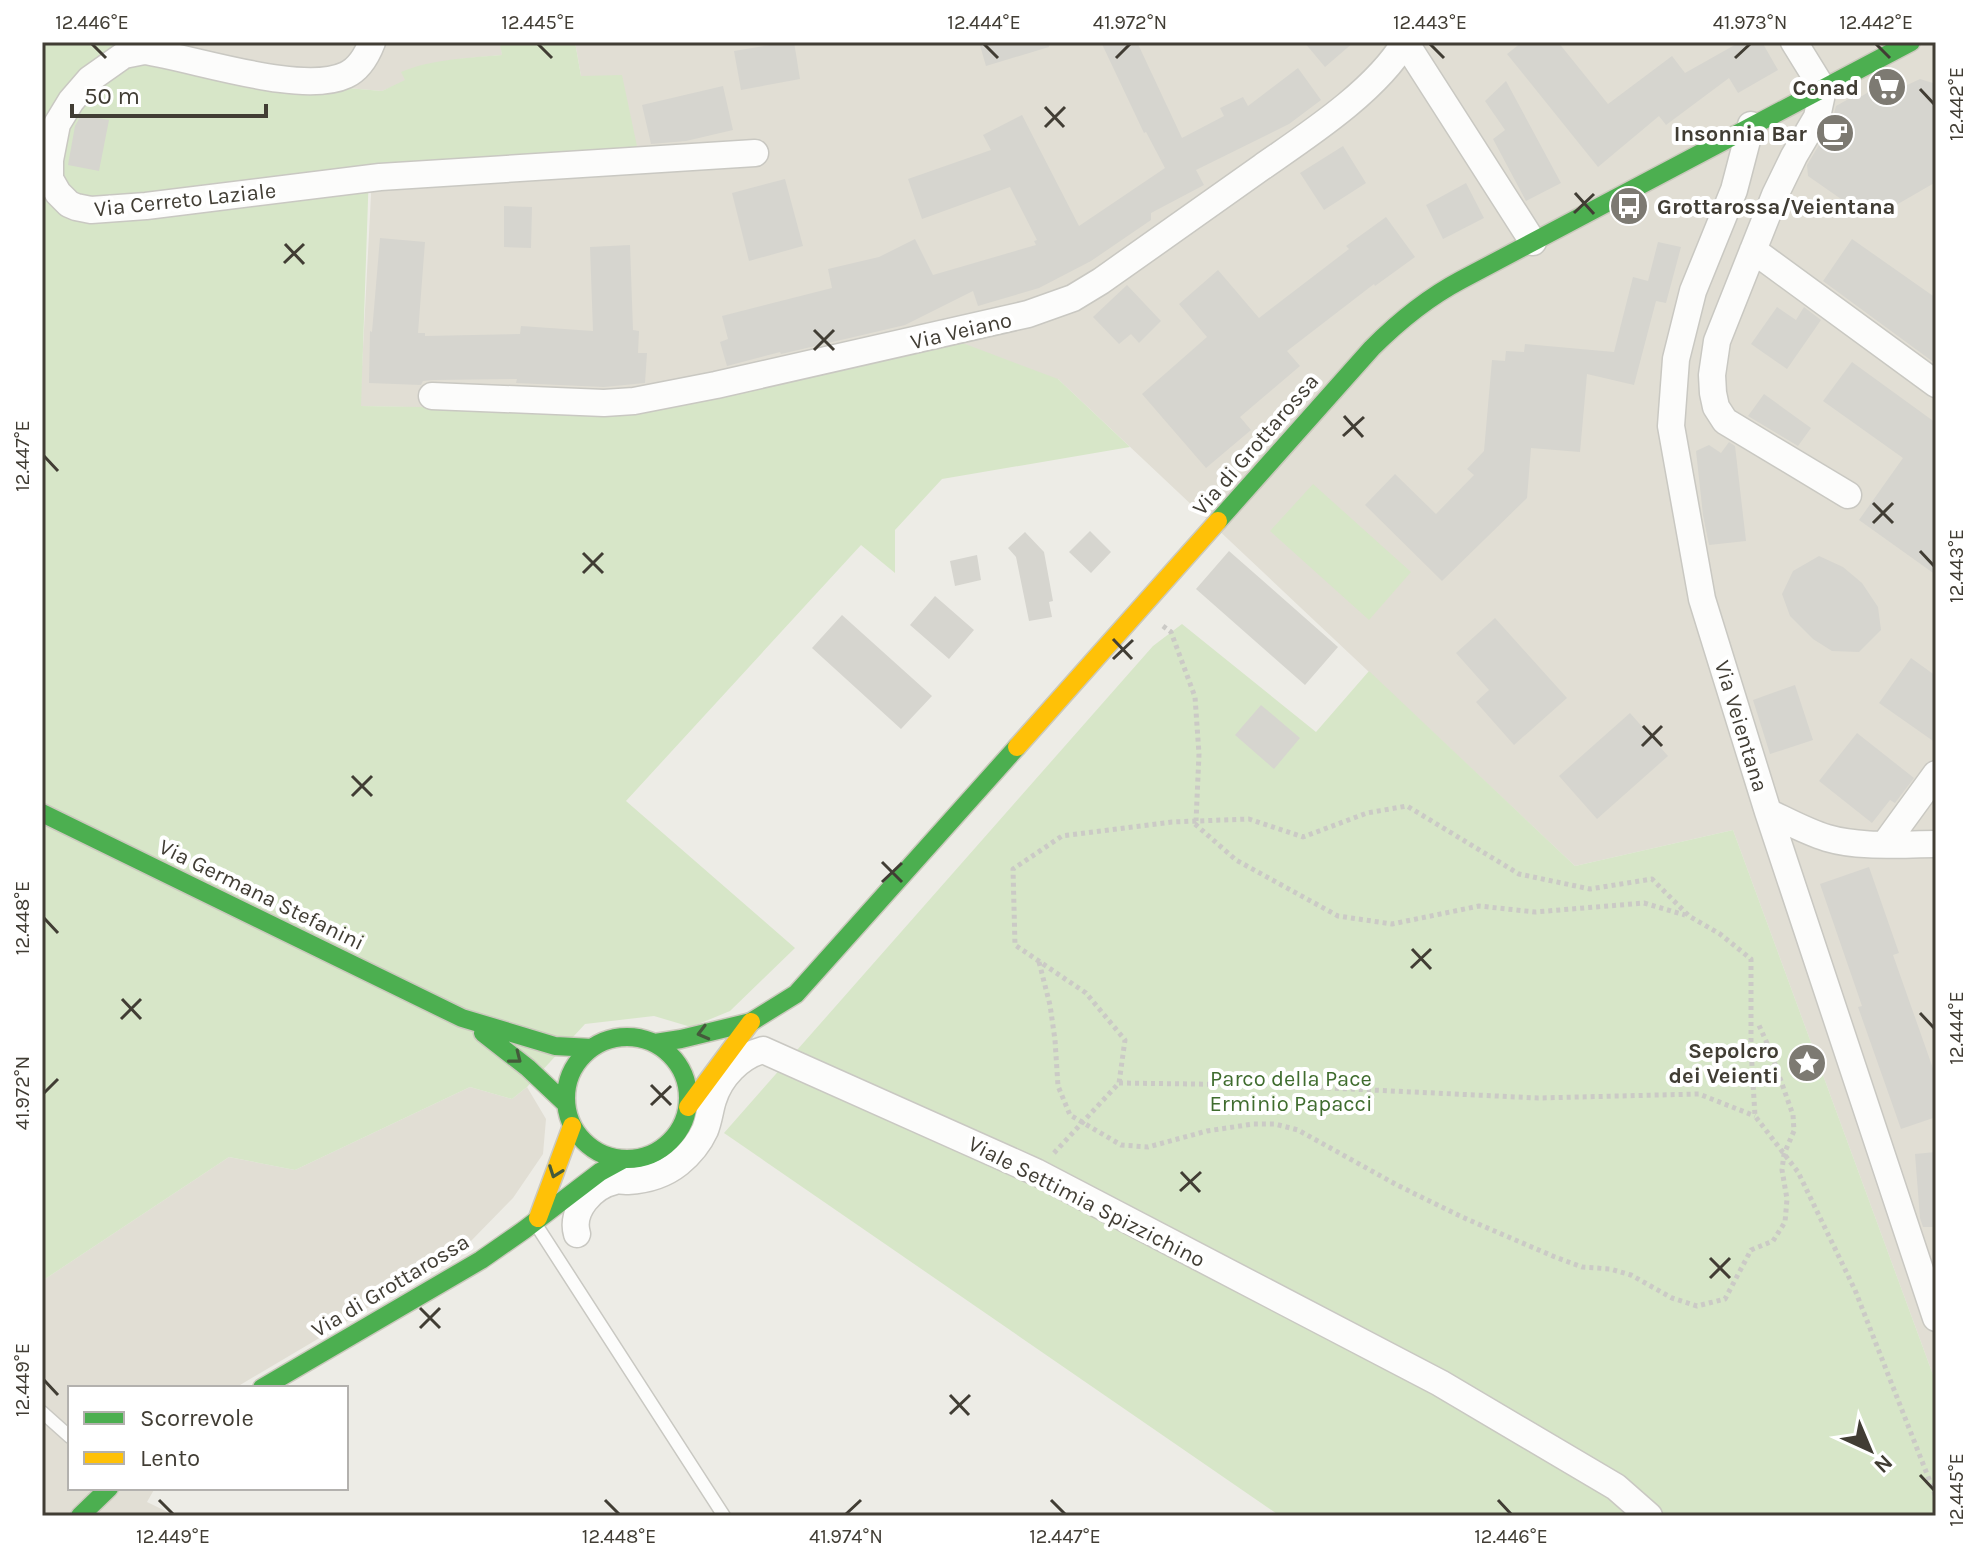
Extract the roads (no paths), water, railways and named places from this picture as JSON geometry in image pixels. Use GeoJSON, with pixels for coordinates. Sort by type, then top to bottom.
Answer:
{"type":"FeatureCollection","features":[{"type":"Feature","properties":{"kind":"street","name":"Via Cerreto Laziale"},"geometry":{"type":"LineString","coordinates":[[372,42],[357,68],[342,77],[324,81],[289,80],[144,51],[124,55],[90,79],[61,116],[51,148],[50,179],[69,204],[91,210],[380,177],[755,153]]}},
{"type":"Feature","properties":{"kind":"street"},"geometry":{"type":"LineString","coordinates":[[1405,42],[1533,242]]}},
{"type":"Feature","properties":{"kind":"street","name":"Via Veiano"},"geometry":{"type":"LineString","coordinates":[[432,396],[604,403],[634,401],[913,341],[1050,307],[1073,298],[1101,281],[1317,128],[1382,72],[1405,42]]}},
{"type":"Feature","properties":{"kind":"street"},"geometry":{"type":"LineString","coordinates":[[1794,42],[1823,89],[1817,117],[1775,195],[1717,341],[1712,375],[1716,407],[1725,421],[1848,495]]}},
{"type":"Feature","properties":{"kind":"street","name":"Via di Grottarossa"},"geometry":{"type":"LineString","coordinates":[[655,1043],[751,1022],[796,994],[1386,334],[1437,293],[1911,42]]}},
{"type":"Feature","properties":{"kind":"street","name":"Via Veientana"},"geometry":{"type":"LineString","coordinates":[[1751,125],[1734,190],[1693,291],[1676,359],[1671,426],[1702,599],[1768,812],[1936,1317]]}},
{"type":"Feature","properties":{"kind":"street"},"geometry":{"type":"LineString","coordinates":[[1753,250],[1936,384]]}},
{"type":"Feature","properties":{"kind":"street"},"geometry":{"type":"LineString","coordinates":[[1885,844],[1936,774]]}},
{"type":"Feature","properties":{"kind":"street"},"geometry":{"type":"LineString","coordinates":[[1768,812],[1824,837],[1858,843],[1936,844]]}},
{"type":"Feature","properties":{"kind":"street","name":"Via Germana Stefanini"},"geometry":{"type":"LineString","coordinates":[[42,813],[462,1018],[555,1046],[592,1048]]}},
{"type":"Feature","properties":{"kind":"street","name":"Via Germana Stefanini"},"geometry":{"type":"LineString","coordinates":[[462,1018],[528,1068],[566,1104]]}},
{"type":"Feature","properties":{"kind":"street","name":"Via di Grottarossa"},"geometry":{"type":"LineString","coordinates":[[688,1107],[751,1022]]}},
{"type":"Feature","properties":{"kind":"street"},"geometry":{"type":"LineString","coordinates":[[624,1037],[655,1043],[670,1054],[681,1070],[686,1082],[686,1117],[678,1133],[659,1151],[640,1159],[622,1160],[602,1155],[584,1143],[572,1126],[565,1092],[571,1073],[577,1062],[601,1043],[624,1037]]}},
{"type":"Feature","properties":{"kind":"street","name":"Viale Settimia Spizzichino"},"geometry":{"type":"LineString","coordinates":[[577,1234],[574,1223],[577,1211],[599,1188],[615,1181],[645,1179],[662,1174],[695,1148],[706,1128],[714,1096],[723,1081],[735,1065],[763,1050],[1036,1172],[1440,1383],[1616,1487],[1649,1516]]}},
{"type":"Feature","properties":{"kind":"street"},"geometry":{"type":"LineString","coordinates":[[536,1220],[572,1126]]}},
{"type":"Feature","properties":{"kind":"street","name":"Via di Grottarossa"},"geometry":{"type":"LineString","coordinates":[[265,1386],[443,1283],[509,1241],[600,1172],[622,1160]]}},
{"type":"Feature","properties":{"kind":"street"},"geometry":{"type":"LineString","coordinates":[[80,1516],[107,1490]]}},
{"type":"Feature","properties":{"kind":"lane"},"geometry":{"type":"LineString","coordinates":[[536,1220],[724,1516]]}},
{"type":"Feature","properties":{"kind":"lane"},"geometry":{"type":"LineString","coordinates":[[42,1412],[68,1435]]}},
{"type":"Feature","properties":{"kind":"place","name":"Conad"},"geometry":{"type":"Point","coordinates":[1887,87]}},
{"type":"Feature","properties":{"kind":"place","name":"Insonnia Bar"},"geometry":{"type":"Point","coordinates":[1835,133]}},
{"type":"Feature","properties":{"kind":"place","name":"Grottarossa/Veientana"},"geometry":{"type":"Point","coordinates":[1629,206]}},
{"type":"Feature","properties":{"kind":"place","name":"Sepolcro dei Veienti"},"geometry":{"type":"Point","coordinates":[1807,1063]}},
{"type":"Feature","properties":{"kind":"park label","name":"Parco della Pace Erminio Papacci"},"geometry":{"type":"Point","coordinates":[1291,1090]}}]}
